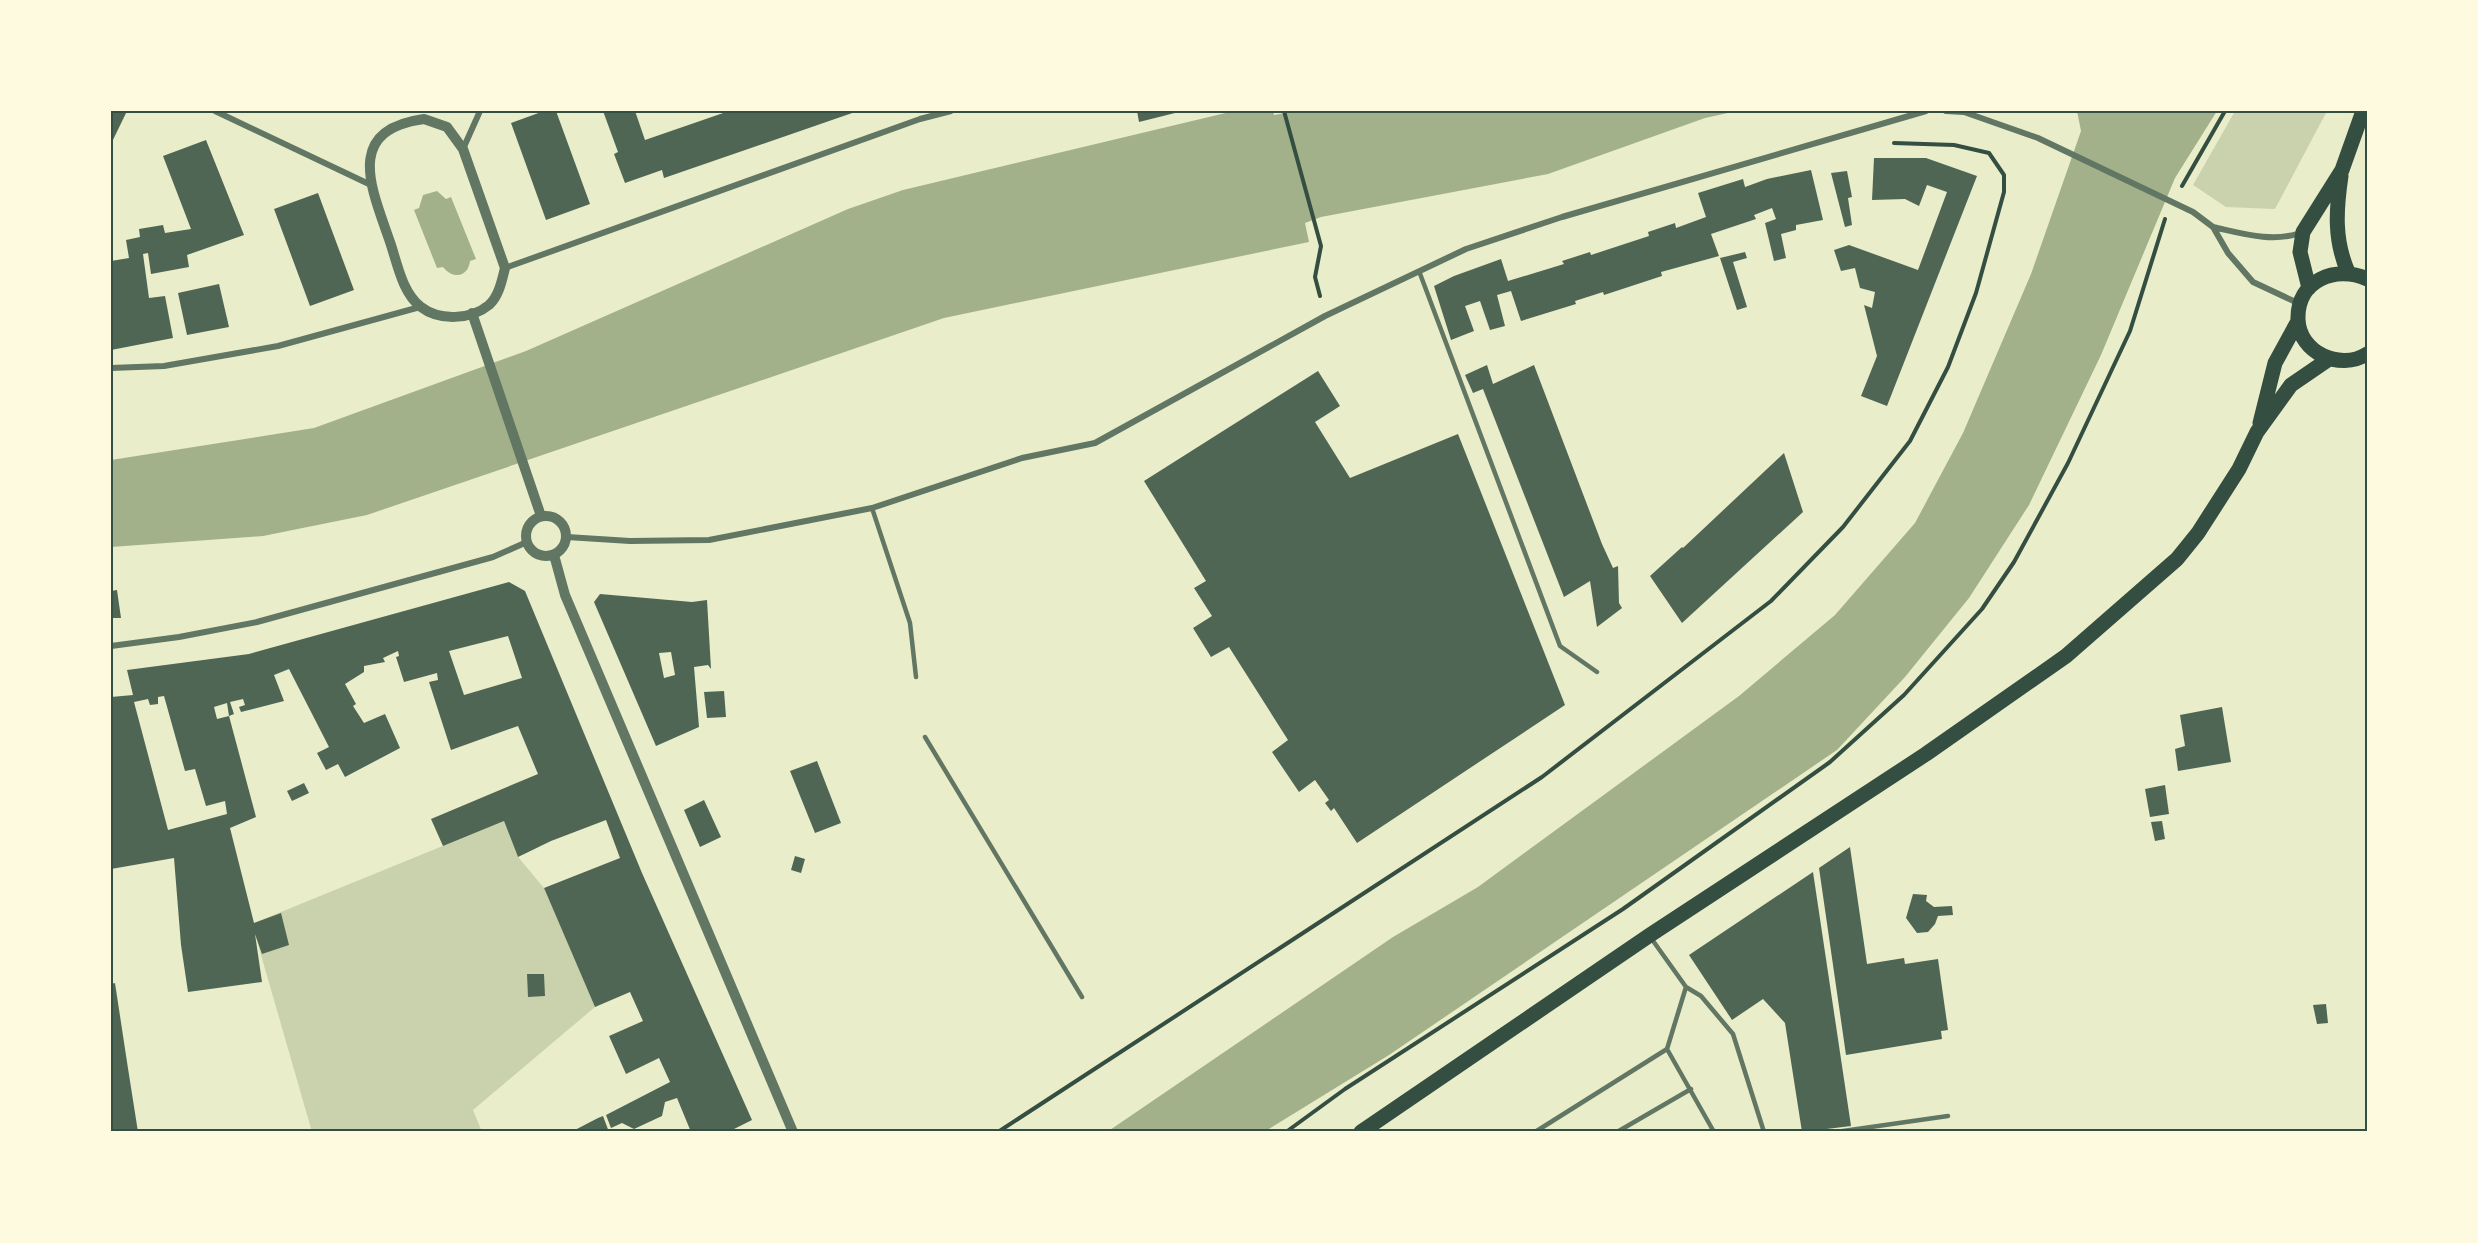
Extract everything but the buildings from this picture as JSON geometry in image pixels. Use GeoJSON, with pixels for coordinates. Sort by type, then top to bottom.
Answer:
{"type":"FeatureCollection","features":[{"type":"Feature","properties":{"kind":"main road"},"geometry":{"type":"LineString","coordinates":[[2348,272],[2341,255],[2336,210],[2342,170],[2363,111]]}},
{"type":"Feature","properties":{"kind":"main road"},"geometry":{"type":"LineString","coordinates":[[2309,288],[2300,252],[2303,232],[2342,170]]}},
{"type":"Feature","properties":{"kind":"main road"},"geometry":{"type":"LineString","coordinates":[[2257,432],[2276,363],[2298,321],[2300,304],[2309,288],[2324,276],[2348,272],[2367,279]]}},
{"type":"Feature","properties":{"kind":"main road"},"geometry":{"type":"LineString","coordinates":[[2298,321],[2313,350],[2329,359],[2346,362],[2367,354]]}},
{"type":"Feature","properties":{"kind":"main road"},"geometry":{"type":"LineString","coordinates":[[1361,1132],[1650,935],[1926,754],[2066,656],[2177,559],[2198,533],[2239,469],[2257,432],[2291,386],[2329,359]]}},
{"type":"Feature","properties":{"kind":"street"},"geometry":{"type":"LineString","coordinates":[[215,111],[371,184]]}},
{"type":"Feature","properties":{"kind":"street"},"geometry":{"type":"LineString","coordinates":[[398,111],[402,122]]}},
{"type":"Feature","properties":{"kind":"street"},"geometry":{"type":"LineString","coordinates":[[463,149],[480,111]]}},
{"type":"Feature","properties":{"kind":"street"},"geometry":{"type":"LineString","coordinates":[[505,268],[920,119],[951,111]]}},
{"type":"Feature","properties":{"kind":"street"},"geometry":{"type":"LineString","coordinates":[[567,537],[630,541],[710,540],[872,508],[1022,458],[1095,443],[1325,316],[1467,249],[1562,217],[1926,111]]}},
{"type":"Feature","properties":{"kind":"street"},"geometry":{"type":"LineString","coordinates":[[1946,111],[1964,112],[2038,138],[2193,212],[2212,228],[2228,253],[2253,282],[2300,304]]}},
{"type":"Feature","properties":{"kind":"street"},"geometry":{"type":"LineString","coordinates":[[424,119],[447,128],[463,149],[505,268],[501,286],[489,304],[472,313],[444,318],[420,307],[406,288],[371,184],[369,166],[376,142],[388,130],[402,122],[424,119]]}},
{"type":"Feature","properties":{"kind":"street"},"geometry":{"type":"LineString","coordinates":[[2212,228],[2262,237],[2289,237],[2303,232]]}},
{"type":"Feature","properties":{"kind":"street"},"geometry":{"type":"LineString","coordinates":[[111,368],[164,366],[278,346],[420,307]]}},
{"type":"Feature","properties":{"kind":"street"},"geometry":{"type":"LineString","coordinates":[[472,313],[541,516]]}},
{"type":"Feature","properties":{"kind":"street"},"geometry":{"type":"LineString","coordinates":[[541,516],[559,520],[566,530],[567,537],[561,551],[554,555],[538,554],[527,542],[529,526],[541,516]]}},
{"type":"Feature","properties":{"kind":"street"},"geometry":{"type":"LineString","coordinates":[[111,645],[179,637],[257,622],[493,557],[527,542]]}},
{"type":"Feature","properties":{"kind":"street"},"geometry":{"type":"LineString","coordinates":[[554,555],[566,595],[792,1132]]}},
{"type":"Feature","properties":{"kind":"lane"},"geometry":{"type":"LineString","coordinates":[[1419,271],[1560,646],[1597,672]]}},
{"type":"Feature","properties":{"kind":"lane"},"geometry":{"type":"LineString","coordinates":[[872,508],[909,623],[916,677]]}},
{"type":"Feature","properties":{"kind":"lane"},"geometry":{"type":"LineString","coordinates":[[925,737],[1082,998]]}},
{"type":"Feature","properties":{"kind":"lane"},"geometry":{"type":"LineString","coordinates":[[1650,935],[1686,987],[1701,996],[1733,1034],[1764,1132]]}},
{"type":"Feature","properties":{"kind":"lane"},"geometry":{"type":"LineString","coordinates":[[1534,1132],[1666,1049],[1674,1032],[1686,987]]}},
{"type":"Feature","properties":{"kind":"lane"},"geometry":{"type":"LineString","coordinates":[[1666,1049],[1713,1132]]}},
{"type":"Feature","properties":{"kind":"lane"},"geometry":{"type":"LineString","coordinates":[[1617,1132],[1690,1089]]}},
{"type":"Feature","properties":{"kind":"lane"},"geometry":{"type":"LineString","coordinates":[[1836,1132],[1948,1116]]}},
{"type":"Feature","properties":{"kind":"path"},"geometry":{"type":"LineString","coordinates":[[1284,111],[1322,246],[1315,277],[1325,316]]}},
{"type":"Feature","properties":{"kind":"path"},"geometry":{"type":"LineString","coordinates":[[2180,189],[2225,111]]}},
{"type":"Feature","properties":{"kind":"path"},"geometry":{"type":"LineString","coordinates":[[998,1132],[1542,777],[1771,601],[1843,527],[1910,441],[1948,368],[1976,293],[2004,192],[2004,175],[1989,153],[1953,145],[1889,142]]}},
{"type":"Feature","properties":{"kind":"path"},"geometry":{"type":"LineString","coordinates":[[1286,1132],[1345,1089],[1623,909],[1830,762],[1904,695],[1982,609],[2014,562],[2072,454],[2130,331],[2160,229],[2170,209]]}},
{"type":"Feature","properties":{"kind":"shaded area"},"geometry":{"type":"Polygon","coordinates":[[[1234,111],[1273,111],[1274,115],[1297,111],[1737,111],[1705,118],[1548,174],[1321,217],[1305,223],[1309,242],[944,318],[367,515],[263,536],[111,547],[111,460],[314,428],[526,351],[848,209],[903,190],[1234,111]]]}},
{"type":"Feature","properties":{"kind":"shaded area"},"geometry":{"type":"Polygon","coordinates":[[[2077,111],[2217,111],[2175,178],[2101,355],[2029,505],[1969,598],[1905,677],[1837,750],[1389,1055],[1264,1132],[1107,1132],[1393,937],[1478,887],[1739,696],[1835,615],[1915,523],[1963,433],[2031,274],[2081,131],[2077,111]]]}},
{"type":"Feature","properties":{"kind":"shaded area"},"geometry":{"type":"Polygon","coordinates":[[[2235,111],[2327,111],[2275,209],[2226,207],[2193,185],[2235,111]]]}},
{"type":"Feature","properties":{"kind":"shaded area"},"geometry":{"type":"Polygon","coordinates":[[[437,191],[446,199],[451,197],[476,259],[470,261],[469,267],[463,274],[455,275],[443,267],[437,268],[414,210],[419,208],[423,195],[437,191]]]}},
{"type":"Feature","properties":{"kind":"shaded area"},"geometry":{"type":"Polygon","coordinates":[[[504,821],[518,857],[544,888],[595,1007],[473,1110],[482,1132],[312,1132],[255,934],[254,923],[504,821]]]}}]}
